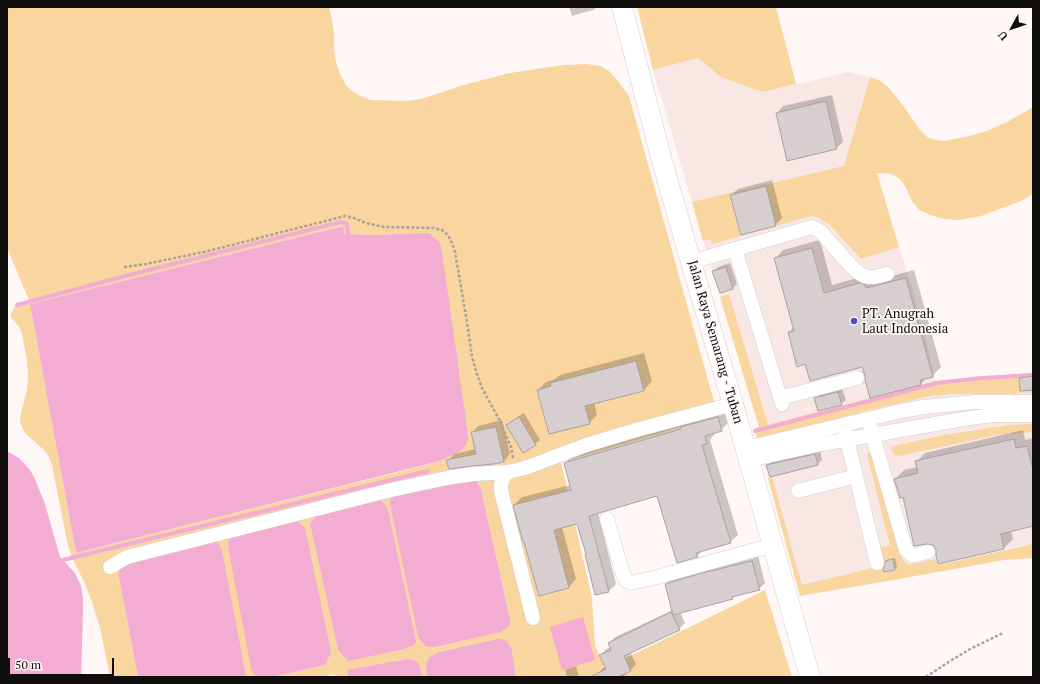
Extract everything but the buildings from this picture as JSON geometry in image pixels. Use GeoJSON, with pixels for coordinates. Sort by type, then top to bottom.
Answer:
{"type":"FeatureCollection","features":[{"type":"Feature","properties":{"kind":"highway","name":"Jalan Raya Semarang - Tuban"},"geometry":{"type":"LineString","coordinates":[[622,7],[660,154],[748,454],[810,677]]}},
{"type":"Feature","properties":{"kind":"lane"},"geometry":{"type":"LineString","coordinates":[[691,262],[812,227],[820,231],[850,265],[864,276],[875,277],[887,274]]}},
{"type":"Feature","properties":{"kind":"lane"},"geometry":{"type":"LineString","coordinates":[[735,249],[781,401],[857,378]]}},
{"type":"Feature","properties":{"kind":"lane"},"geometry":{"type":"LineString","coordinates":[[748,454],[868,419],[916,408],[975,402],[1033,402]]}},
{"type":"Feature","properties":{"kind":"lane"},"geometry":{"type":"LineString","coordinates":[[110,567],[127,557],[391,490],[447,478],[473,474],[508,472],[525,468],[586,445],[733,404]]}},
{"type":"Feature","properties":{"kind":"lane"},"geometry":{"type":"LineString","coordinates":[[748,454],[822,444],[969,418],[993,415],[1033,415]]}},
{"type":"Feature","properties":{"kind":"lane"},"geometry":{"type":"LineString","coordinates":[[868,419],[906,550],[912,555],[928,552]]}},
{"type":"Feature","properties":{"kind":"lane"},"geometry":{"type":"LineString","coordinates":[[843,426],[877,563]]}},
{"type":"Feature","properties":{"kind":"lane"},"geometry":{"type":"LineString","coordinates":[[508,472],[504,476],[501,484],[501,491],[533,618]]}},
{"type":"Feature","properties":{"kind":"lane"},"geometry":{"type":"LineString","coordinates":[[798,491],[856,476]]}},
{"type":"Feature","properties":{"kind":"lane"},"geometry":{"type":"LineString","coordinates":[[607,519],[623,574],[627,581],[631,583],[773,545]]}},
{"type":"Feature","properties":{"kind":"path"},"geometry":{"type":"LineString","coordinates":[[124,268],[204,252],[345,216],[384,227],[434,228],[442,230],[448,235],[455,252],[476,374],[500,421],[511,447],[513,458],[512,465],[508,472]]}},
{"type":"Feature","properties":{"kind":"path"},"geometry":{"type":"LineString","coordinates":[[926,677],[950,660],[1003,633]]}},
{"type":"Feature","properties":{"kind":"shaded area"},"geometry":{"type":"Polygon","coordinates":[[[7,7],[329,7],[334,34],[334,50],[340,74],[346,85],[352,91],[371,100],[407,101],[421,99],[467,84],[510,73],[564,65],[586,64],[600,66],[609,71],[629,96],[718,416],[561,462],[592,598],[595,646],[605,668],[765,590],[792,677],[516,677],[512,650],[510,646],[502,639],[497,639],[439,652],[433,655],[426,666],[427,677],[422,677],[420,666],[347,670],[348,677],[336,677],[335,674],[320,677],[272,677],[325,665],[256,676],[258,677],[246,677],[119,578],[138,677],[110,677],[100,628],[92,602],[68,546],[52,465],[44,450],[25,433],[20,423],[27,390],[27,361],[22,334],[19,327],[11,317],[11,314],[17,305],[29,300],[7,248],[7,7]],[[342,226],[30,304],[76,553],[407,470],[440,461],[459,452],[468,438],[440,246],[429,233],[377,235],[344,234],[342,226]],[[476,480],[390,502],[418,637],[426,647],[510,624],[481,489],[476,480]],[[383,502],[318,512],[310,524],[338,650],[348,660],[409,648],[416,640],[388,509],[383,502]]]}},
{"type":"Feature","properties":{"kind":"shaded area"},"geometry":{"type":"Polygon","coordinates":[[[637,7],[776,7],[796,84],[762,92],[721,77],[698,58],[653,70],[637,7]]]}},
{"type":"Feature","properties":{"kind":"shaded area"},"geometry":{"type":"Polygon","coordinates":[[[698,58],[722,77],[762,92],[849,72],[870,77],[845,165],[876,173],[913,291],[936,381],[1033,373],[1033,547],[1024,545],[800,596],[755,429],[759,427],[653,70],[698,58]]]}},
{"type":"Feature","properties":{"kind":"shaded area"},"geometry":{"type":"Polygon","coordinates":[[[870,77],[881,81],[889,88],[920,130],[927,137],[935,140],[944,141],[987,131],[1009,121],[1033,107],[1033,194],[1021,201],[981,216],[958,220],[945,219],[919,210],[912,201],[900,179],[891,174],[877,173],[899,247],[861,259],[830,225],[813,216],[712,244],[710,239],[703,241],[692,202],[844,166],[870,77]]]}},
{"type":"Feature","properties":{"kind":"shaded area"},"geometry":{"type":"Polygon","coordinates":[[[343,226],[344,234],[377,235],[429,233],[441,246],[467,428],[468,438],[466,445],[459,452],[440,461],[76,553],[30,304],[343,226]]]}},
{"type":"Feature","properties":{"kind":"shaded area"},"geometry":{"type":"Polygon","coordinates":[[[729,294],[768,425],[936,381],[1033,373],[1033,392],[930,396],[757,439],[755,429],[759,427],[720,297],[729,294]]]}},
{"type":"Feature","properties":{"kind":"shaded area"},"geometry":{"type":"Polygon","coordinates":[[[1033,424],[1033,432],[996,435],[899,456],[894,455],[891,448],[894,446],[944,435],[1009,425],[1033,424]]]}},
{"type":"Feature","properties":{"kind":"shaded area"},"geometry":{"type":"Polygon","coordinates":[[[7,451],[19,458],[34,477],[45,504],[60,557],[75,573],[81,586],[83,612],[81,677],[7,677],[7,451]]]}},
{"type":"Feature","properties":{"kind":"shaded area"},"geometry":{"type":"Polygon","coordinates":[[[867,454],[872,454],[901,556],[907,564],[936,559],[937,565],[1033,544],[1033,558],[1004,560],[800,596],[768,478],[772,477],[802,585],[881,566],[877,549],[890,545],[867,454]]]}},
{"type":"Feature","properties":{"kind":"shaded area"},"geometry":{"type":"Polygon","coordinates":[[[476,480],[481,489],[510,624],[500,632],[435,647],[426,647],[418,637],[390,502],[393,497],[452,481],[476,480]]]}},
{"type":"Feature","properties":{"kind":"shaded area"},"geometry":{"type":"Polygon","coordinates":[[[379,500],[383,502],[388,509],[416,640],[415,644],[405,649],[348,661],[338,650],[310,524],[318,512],[379,500]]]}},
{"type":"Feature","properties":{"kind":"shaded area"},"geometry":{"type":"Polygon","coordinates":[[[295,519],[305,528],[331,652],[325,665],[272,677],[258,677],[253,673],[251,668],[228,542],[230,538],[295,519]]]}},
{"type":"Feature","properties":{"kind":"shaded area"},"geometry":{"type":"Polygon","coordinates":[[[213,541],[218,543],[222,550],[246,677],[138,677],[119,578],[120,567],[123,563],[213,541]]]}},
{"type":"Feature","properties":{"kind":"shaded area"},"geometry":{"type":"Polygon","coordinates":[[[583,617],[595,660],[562,670],[550,627],[583,617]]]}},
{"type":"Feature","properties":{"kind":"shaded area"},"geometry":{"type":"Polygon","coordinates":[[[497,639],[507,641],[512,650],[516,677],[427,677],[427,662],[433,655],[439,652],[497,639]]]}},
{"type":"Feature","properties":{"kind":"shaded area"},"geometry":{"type":"Polygon","coordinates":[[[408,659],[417,662],[420,666],[422,677],[348,677],[347,670],[408,659]]]}},
{"type":"Feature","properties":{"kind":"waterway"},"geometry":{"type":"LineString","coordinates":[[17,305],[133,274],[341,222],[347,224],[348,234]]}},
{"type":"Feature","properties":{"kind":"waterway"},"geometry":{"type":"LineString","coordinates":[[755,431],[937,383],[982,378],[1033,375]]}},
{"type":"Feature","properties":{"kind":"waterway"},"geometry":{"type":"LineString","coordinates":[[63,560],[428,471]]}},
{"type":"Feature","properties":{"kind":"place","name":"PT. Anugrah Laut Indonesia"},"geometry":{"type":"Point","coordinates":[854,321]}}]}
